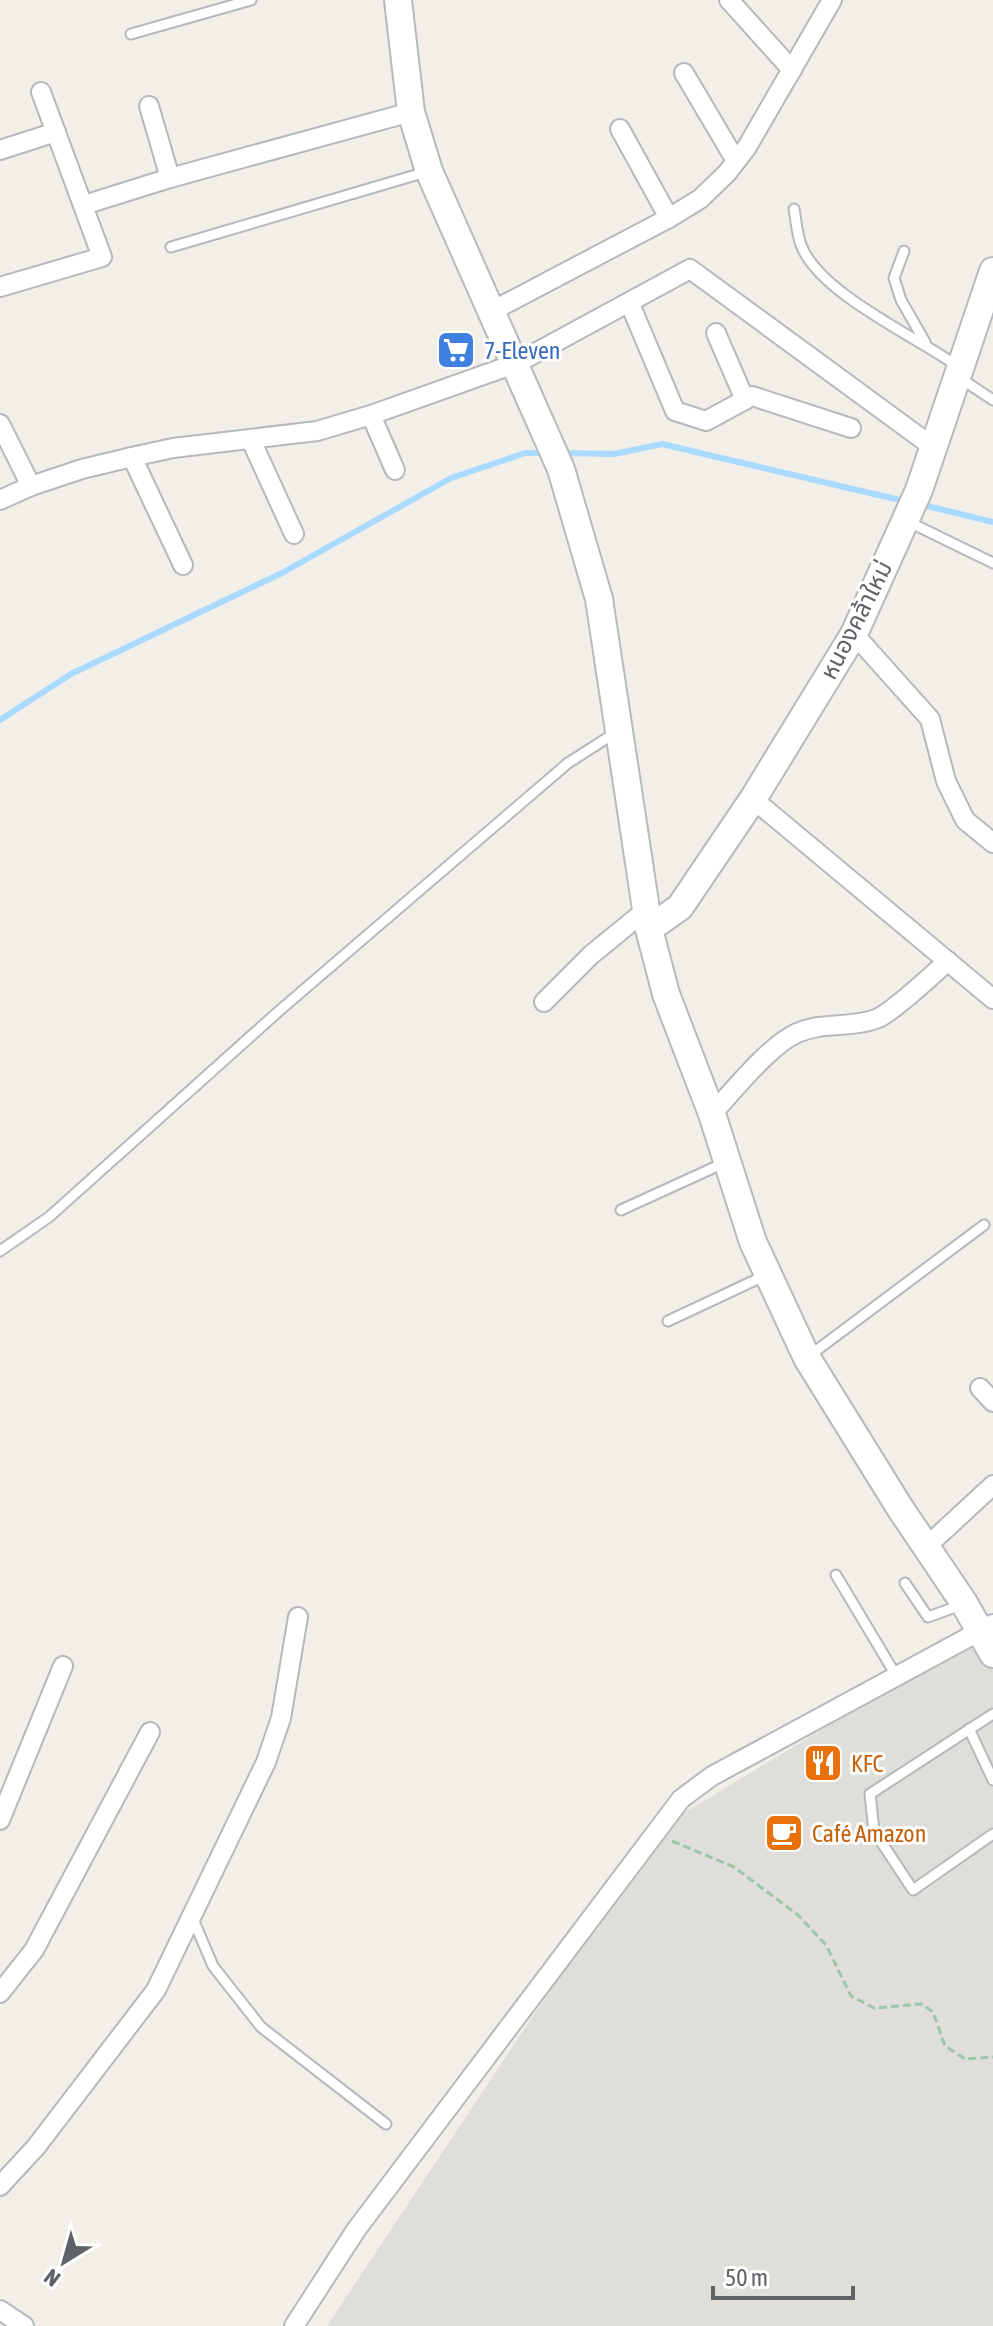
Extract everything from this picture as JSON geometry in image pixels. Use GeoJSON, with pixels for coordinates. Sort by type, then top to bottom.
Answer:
{"type":"FeatureCollection","features":[{"type":"Feature","properties":{"kind":"main road"},"geometry":{"type":"LineString","coordinates":[[398,0],[411,112],[429,171],[517,363],[561,469],[599,599],[647,920],[666,994],[712,1114],[753,1242],[807,1358],[926,1547],[989,1637]]}},
{"type":"Feature","properties":{"kind":"main road","name":"หนองคล้าใหม่"},"geometry":{"type":"LineString","coordinates":[[647,920],[680,907],[753,799],[854,634],[919,490],[993,271]]}},
{"type":"Feature","properties":{"kind":"street"},"geometry":{"type":"LineString","coordinates":[[729,0],[792,70]]}},
{"type":"Feature","properties":{"kind":"street"},"geometry":{"type":"LineString","coordinates":[[492,311],[700,199],[747,147],[832,0]]}},
{"type":"Feature","properties":{"kind":"street"},"geometry":{"type":"LineString","coordinates":[[684,73],[736,161]]}},
{"type":"Feature","properties":{"kind":"street"},"geometry":{"type":"LineString","coordinates":[[0,287],[102,257],[41,92]]}},
{"type":"Feature","properties":{"kind":"street"},"geometry":{"type":"LineString","coordinates":[[149,106],[170,178]]}},
{"type":"Feature","properties":{"kind":"street"},"geometry":{"type":"LineString","coordinates":[[84,205],[170,178],[411,112]]}},
{"type":"Feature","properties":{"kind":"street"},"geometry":{"type":"LineString","coordinates":[[620,129],[669,218]]}},
{"type":"Feature","properties":{"kind":"street"},"geometry":{"type":"LineString","coordinates":[[0,150],[56,132]]}},
{"type":"Feature","properties":{"kind":"street"},"geometry":{"type":"LineString","coordinates":[[0,500],[82,469],[132,457],[173,448],[317,431],[371,415],[517,363],[690,269],[933,447]]}},
{"type":"Feature","properties":{"kind":"street"},"geometry":{"type":"LineString","coordinates":[[630,304],[675,411],[706,421],[752,396],[851,428]]}},
{"type":"Feature","properties":{"kind":"street"},"geometry":{"type":"LineString","coordinates":[[716,333],[745,400]]}},
{"type":"Feature","properties":{"kind":"street"},"geometry":{"type":"LineString","coordinates":[[371,415],[395,470]]}},
{"type":"Feature","properties":{"kind":"street"},"geometry":{"type":"LineString","coordinates":[[0,424],[31,486]]}},
{"type":"Feature","properties":{"kind":"street"},"geometry":{"type":"LineString","coordinates":[[251,440],[294,534]]}},
{"type":"Feature","properties":{"kind":"street"},"geometry":{"type":"LineString","coordinates":[[132,457],[183,565]]}},
{"type":"Feature","properties":{"kind":"street"},"geometry":{"type":"LineString","coordinates":[[854,634],[930,719],[946,781],[965,820],[993,843]]}},
{"type":"Feature","properties":{"kind":"street"},"geometry":{"type":"LineString","coordinates":[[753,799],[993,999]]}},
{"type":"Feature","properties":{"kind":"street"},"geometry":{"type":"LineString","coordinates":[[544,1002],[591,955],[647,920]]}},
{"type":"Feature","properties":{"kind":"street"},"geometry":{"type":"LineString","coordinates":[[712,1114],[754,1068],[794,1034],[824,1024],[852,1026],[879,1019],[948,961]]}},
{"type":"Feature","properties":{"kind":"street"},"geometry":{"type":"LineString","coordinates":[[926,1547],[993,1485]]}},
{"type":"Feature","properties":{"kind":"street"},"geometry":{"type":"LineString","coordinates":[[0,2186],[36,2147],[156,1990],[266,1762],[281,1718],[298,1617]]}},
{"type":"Feature","properties":{"kind":"street"},"geometry":{"type":"LineString","coordinates":[[294,2326],[356,2230],[681,1799],[712,1776],[897,1677],[989,1637]]}},
{"type":"Feature","properties":{"kind":"street"},"geometry":{"type":"LineString","coordinates":[[0,1820],[63,1666]]}},
{"type":"Feature","properties":{"kind":"street"},"geometry":{"type":"LineString","coordinates":[[0,1993],[34,1950],[150,1732]]}},
{"type":"Feature","properties":{"kind":"street"},"geometry":{"type":"LineString","coordinates":[[0,2310],[24,2326]]}},
{"type":"Feature","properties":{"kind":"lane"},"geometry":{"type":"LineString","coordinates":[[131,34],[251,0]]}},
{"type":"Feature","properties":{"kind":"lane"},"geometry":{"type":"LineString","coordinates":[[171,247],[429,171]]}},
{"type":"Feature","properties":{"kind":"lane"},"geometry":{"type":"LineString","coordinates":[[794,209],[801,245],[812,265],[865,309],[927,345],[993,400]]}},
{"type":"Feature","properties":{"kind":"lane"},"geometry":{"type":"LineString","coordinates":[[904,251],[894,278],[901,300],[927,345]]}},
{"type":"Feature","properties":{"kind":"lane"},"geometry":{"type":"LineString","coordinates":[[907,518],[993,563]]}},
{"type":"Feature","properties":{"kind":"lane"},"geometry":{"type":"LineString","coordinates":[[0,1251],[49,1217],[279,1011],[568,763],[618,732]]}},
{"type":"Feature","properties":{"kind":"lane"},"geometry":{"type":"LineString","coordinates":[[621,1210],[727,1161]]}},
{"type":"Feature","properties":{"kind":"lane"},"geometry":{"type":"LineString","coordinates":[[807,1358],[984,1225]]}},
{"type":"Feature","properties":{"kind":"lane"},"geometry":{"type":"LineString","coordinates":[[668,1321],[767,1275]]}},
{"type":"Feature","properties":{"kind":"lane"},"geometry":{"type":"LineString","coordinates":[[836,1575],[897,1677]]}},
{"type":"Feature","properties":{"kind":"lane"},"geometry":{"type":"LineString","coordinates":[[905,1583],[928,1617],[964,1603]]}},
{"type":"Feature","properties":{"kind":"lane"},"geometry":{"type":"LineString","coordinates":[[993,1714],[870,1794],[874,1831],[913,1890],[993,1834]]}},
{"type":"Feature","properties":{"kind":"lane"},"geometry":{"type":"LineString","coordinates":[[969,1729],[993,1780]]}},
{"type":"Feature","properties":{"kind":"lane"},"geometry":{"type":"LineString","coordinates":[[191,1915],[213,1966],[261,2027],[386,2124]]}},
{"type":"Feature","properties":{"kind":"path"},"geometry":{"type":"LineString","coordinates":[[657,1829],[679,1846],[734,1867],[798,1915],[826,1945],[851,1996],[874,2008],[922,2004],[933,2012],[945,2046],[965,2059],[993,2057]]}},
{"type":"Feature","properties":{"kind":"shaded area"},"geometry":{"type":"Polygon","coordinates":[[[982,1633],[993,1658],[993,2326],[327,2326],[657,1829],[982,1633]]]}},
{"type":"Feature","properties":{"kind":"waterway"},"geometry":{"type":"LineString","coordinates":[[563,453],[614,454],[662,444],[908,502]]}},
{"type":"Feature","properties":{"kind":"waterway"},"geometry":{"type":"LineString","coordinates":[[0,720],[71,674],[282,573],[451,478],[525,453],[548,453]]}},
{"type":"Feature","properties":{"kind":"waterway"},"geometry":{"type":"LineString","coordinates":[[919,504],[993,522]]}},
{"type":"Feature","properties":{"kind":"place","name":"7-Eleven"},"geometry":{"type":"Point","coordinates":[456,350]}},
{"type":"Feature","properties":{"kind":"place","name":"KFC"},"geometry":{"type":"Point","coordinates":[823,1763]}},
{"type":"Feature","properties":{"kind":"place","name":"Café Amazon"},"geometry":{"type":"Point","coordinates":[784,1833]}}]}
